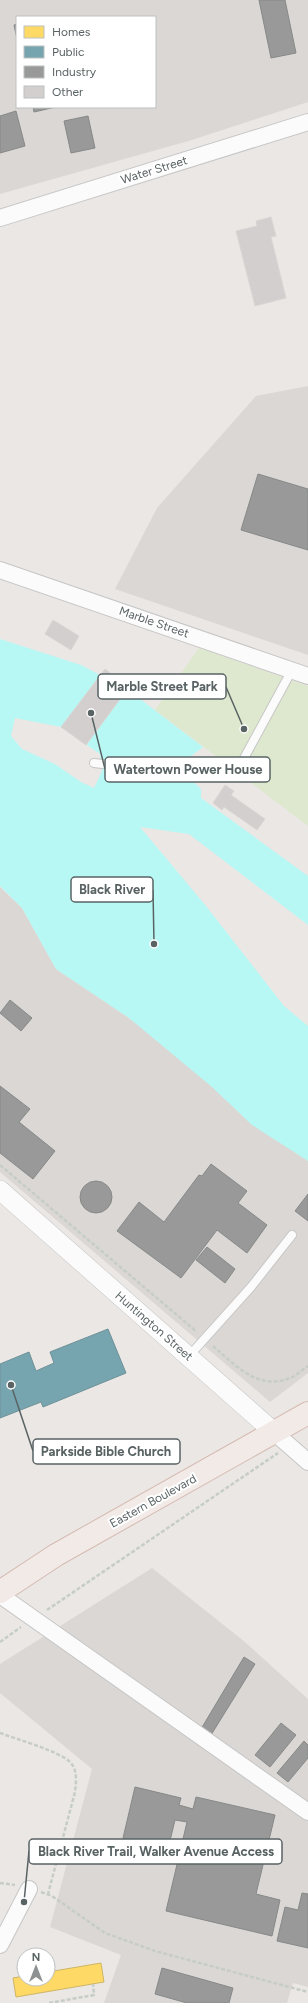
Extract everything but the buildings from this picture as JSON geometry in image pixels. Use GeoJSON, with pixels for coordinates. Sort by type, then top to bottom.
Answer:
{"type":"FeatureCollection","features":[{"type":"Feature","properties":{"kind":"main road","name":"Eastern Boulevard"},"geometry":{"type":"LineString","coordinates":[[0,1592],[56,1555],[283,1440],[308,1413]]}},
{"type":"Feature","properties":{"kind":"street","name":"Water Street"},"geometry":{"type":"LineString","coordinates":[[0,218],[308,122]]}},
{"type":"Feature","properties":{"kind":"street","name":"Marble Street"},"geometry":{"type":"LineString","coordinates":[[0,570],[308,676]]}},
{"type":"Feature","properties":{"kind":"street","name":"Huntington Street"},"geometry":{"type":"LineString","coordinates":[[0,1190],[308,1462]]}},
{"type":"Feature","properties":{"kind":"street"},"geometry":{"type":"LineString","coordinates":[[0,1595],[308,1812]]}},
{"type":"Feature","properties":{"kind":"street"},"geometry":{"type":"LineString","coordinates":[[0,1945],[29,1888]]}},
{"type":"Feature","properties":{"kind":"lane"},"geometry":{"type":"LineString","coordinates":[[94,763],[196,775],[236,773],[292,670]]}},
{"type":"Feature","properties":{"kind":"lane"},"geometry":{"type":"LineString","coordinates":[[189,1356],[251,1287],[292,1235]]}},
{"type":"Feature","properties":{"kind":"path"},"geometry":{"type":"LineString","coordinates":[[0,1165],[245,1374],[268,1382],[290,1378],[308,1366]]}},
{"type":"Feature","properties":{"kind":"path"},"geometry":{"type":"LineString","coordinates":[[0,1642],[276,1454],[283,1440]]}},
{"type":"Feature","properties":{"kind":"path"},"geometry":{"type":"LineString","coordinates":[[0,1733],[59,1755],[70,1762],[77,1777],[75,1792],[48,1894]]}},
{"type":"Feature","properties":{"kind":"path"},"geometry":{"type":"LineString","coordinates":[[0,1884],[11,1884],[48,1894],[105,1933],[155,1952],[308,1992]]}},
{"type":"Feature","properties":{"kind":"path"},"geometry":{"type":"LineString","coordinates":[[49,2003],[94,1995],[93,1984]]}},
{"type":"Feature","properties":{"kind":"shaded area"},"geometry":{"type":"Polygon","coordinates":[[[0,0],[308,0],[308,102],[192,140],[0,194],[0,0]]]}},
{"type":"Feature","properties":{"kind":"shaded area"},"geometry":{"type":"Polygon","coordinates":[[[308,386],[308,655],[115,589],[157,508],[256,396],[308,386]]]}},
{"type":"Feature","properties":{"kind":"shaded area"},"geometry":{"type":"Polygon","coordinates":[[[0,887],[22,908],[56,969],[129,1018],[308,1159],[308,1373],[270,1402],[0,1172],[0,887]]]}},
{"type":"Feature","properties":{"kind":"shaded area"},"geometry":{"type":"Polygon","coordinates":[[[152,1568],[245,1642],[308,1699],[308,1987],[293,1983],[287,2003],[104,2003],[121,1955],[50,1927],[92,1769],[0,1693],[0,1664],[152,1568]]]}},
{"type":"Feature","properties":{"kind":"green space"},"geometry":{"type":"Polygon","coordinates":[[[199,648],[308,686],[308,826],[155,710],[199,648]]]}},
{"type":"Feature","properties":{"kind":"water"},"geometry":{"type":"Polygon","coordinates":[[[0,639],[81,665],[127,689],[203,747],[177,767],[201,789],[201,798],[308,876],[308,925],[189,834],[140,827],[206,906],[284,1006],[308,1026],[308,1161],[252,1125],[212,1087],[129,1018],[56,969],[22,908],[0,886],[0,639]],[[15,718],[11,736],[22,749],[55,764],[81,782],[94,788],[102,771],[100,754],[61,727],[15,718]]]}},
{"type":"Feature","properties":{"kind":"place","name":"Watertown Power House"},"geometry":{"type":"Point","coordinates":[91,713]}},
{"type":"Feature","properties":{"kind":"place","name":"Marble Street Park"},"geometry":{"type":"Point","coordinates":[244,729]}},
{"type":"Feature","properties":{"kind":"place","name":"Black River"},"geometry":{"type":"Point","coordinates":[154,944]}},
{"type":"Feature","properties":{"kind":"place","name":"Parkside Bible Church"},"geometry":{"type":"Point","coordinates":[11,1385]}},
{"type":"Feature","properties":{"kind":"place","name":"Black River Trail, Walker Avenue Access"},"geometry":{"type":"Point","coordinates":[24,1902]}}]}
